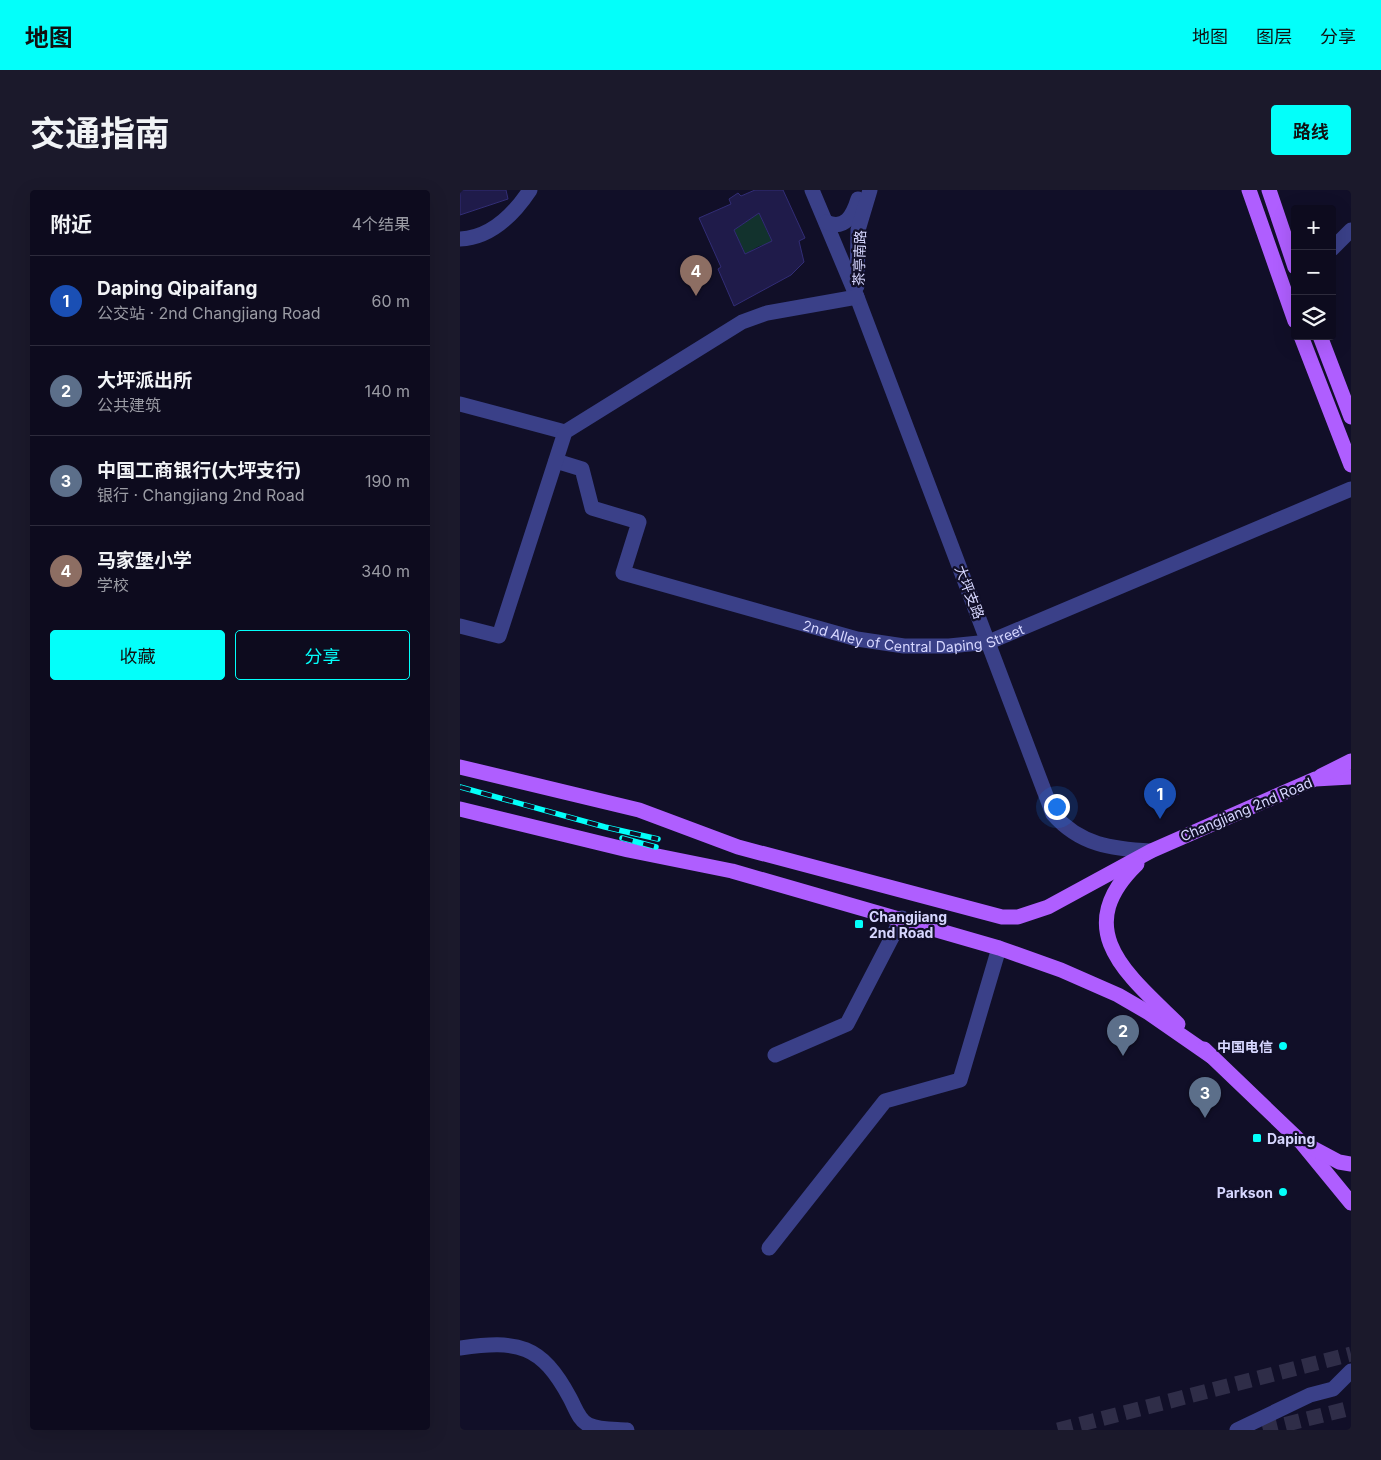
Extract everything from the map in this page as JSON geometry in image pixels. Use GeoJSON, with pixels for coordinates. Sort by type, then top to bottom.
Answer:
{"type":"FeatureCollection","features":[{"type":"Feature","properties":{"kind":"main road"},"geometry":{"type":"LineString","coordinates":[[1249,190],[1291,310]]}},
{"type":"Feature","properties":{"kind":"main road"},"geometry":{"type":"LineString","coordinates":[[1269,190],[1291,255]]}},
{"type":"Feature","properties":{"kind":"main road"},"geometry":{"type":"LineString","coordinates":[[1303,340],[1351,465]]}},
{"type":"Feature","properties":{"kind":"main road"},"geometry":{"type":"LineString","coordinates":[[1322,340],[1351,416]]}},
{"type":"Feature","properties":{"kind":"main road"},"geometry":{"type":"LineString","coordinates":[[460,767],[639,810],[738,847],[1002,917],[1018,917],[1048,907],[1150,851],[1315,779],[1351,761]]}},
{"type":"Feature","properties":{"kind":"main road","name":"Changjiang 2nd Road"},"geometry":{"type":"LineString","coordinates":[[1315,779],[1351,777]]}},
{"type":"Feature","properties":{"kind":"main road"},"geometry":{"type":"LineString","coordinates":[[460,809],[628,850],[732,871],[902,918],[998,948],[1061,970],[1118,995],[1149,1013],[1211,1056]]}},
{"type":"Feature","properties":{"kind":"main road"},"geometry":{"type":"LineString","coordinates":[[1150,851],[1120,880],[1113,892],[1107,910],[1107,933],[1120,963],[1134,981],[1301,1142],[1351,1203]]}},
{"type":"Feature","properties":{"kind":"main road"},"geometry":{"type":"LineString","coordinates":[[1301,1142],[1339,1162],[1351,1164]]}},
{"type":"Feature","properties":{"kind":"street"},"geometry":{"type":"LineString","coordinates":[[460,239],[482,234],[497,226],[519,206],[530,190]]}},
{"type":"Feature","properties":{"kind":"street","name":"大坪支路"},"geometry":{"type":"LineString","coordinates":[[812,190],[857,297],[1053,814],[1064,827],[1092,843],[1120,849],[1150,851]]}},
{"type":"Feature","properties":{"kind":"street"},"geometry":{"type":"LineString","coordinates":[[826,222],[833,225],[845,223],[854,212],[861,190]]}},
{"type":"Feature","properties":{"kind":"street","name":"茶亭南路"},"geometry":{"type":"LineString","coordinates":[[857,297],[856,243],[870,190]]}},
{"type":"Feature","properties":{"kind":"street"},"geometry":{"type":"LineString","coordinates":[[1336,245],[1351,230]]}},
{"type":"Feature","properties":{"kind":"street"},"geometry":{"type":"LineString","coordinates":[[460,626],[499,636],[565,432],[742,322],[767,313],[857,297]]}},
{"type":"Feature","properties":{"kind":"street"},"geometry":{"type":"LineString","coordinates":[[460,404],[565,432]]}},
{"type":"Feature","properties":{"kind":"street","name":"2nd Alley of Central Daping Street"},"geometry":{"type":"LineString","coordinates":[[556,462],[582,469],[592,508],[639,522],[623,573],[857,639],[904,646],[949,646],[989,642],[1351,489]]}},
{"type":"Feature","properties":{"kind":"street"},"geometry":{"type":"LineString","coordinates":[[775,1055],[847,1024],[902,918]]}},
{"type":"Feature","properties":{"kind":"street"},"geometry":{"type":"LineString","coordinates":[[769,1248],[885,1101],[960,1080],[998,948]]}},
{"type":"Feature","properties":{"kind":"street"},"geometry":{"type":"LineString","coordinates":[[460,1348],[491,1344],[518,1346],[540,1357],[557,1375],[581,1419],[590,1426],[627,1430]]}},
{"type":"Feature","properties":{"kind":"street"},"geometry":{"type":"LineString","coordinates":[[1237,1430],[1310,1395],[1332,1389],[1351,1371]]}},
{"type":"Feature","properties":{"kind":"green space"},"geometry":{"type":"Polygon","coordinates":[[[759,213],[773,244],[758,247],[746,256],[734,230],[759,213]]]}},
{"type":"Feature","properties":{"kind":"building"},"geometry":{"type":"Polygon","coordinates":[[[460,190],[506,190],[508,199],[460,215],[460,190]]]}},
{"type":"Feature","properties":{"kind":"building"},"geometry":{"type":"Polygon","coordinates":[[[755,190],[783,190],[805,238],[799,241],[804,262],[791,275],[734,306],[718,269],[721,267],[699,218],[731,204],[729,199],[738,193],[741,196],[755,190]],[[759,213],[734,230],[745,254],[772,241],[759,213]]]}},
{"type":"Feature","properties":{"kind":"tunnel"},"geometry":{"type":"LineString","coordinates":[[1058,1430],[1351,1354]]}},
{"type":"Feature","properties":{"kind":"tunnel"},"geometry":{"type":"LineString","coordinates":[[1263,1430],[1351,1408]]}},
{"type":"Feature","properties":{"kind":"railway"},"geometry":{"type":"LineString","coordinates":[[460,787],[605,827],[658,839]]}},
{"type":"Feature","properties":{"kind":"railway"},"geometry":{"type":"LineString","coordinates":[[622,838],[656,847]]}},
{"type":"Feature","properties":{"kind":"place","name":"马家堡小学"},"geometry":{"type":"Point","coordinates":[696,296]}},
{"type":"Feature","properties":{"kind":"place","name":"Daping Qipaifang"},"geometry":{"type":"Point","coordinates":[1160,819]}},
{"type":"Feature","properties":{"kind":"place","name":"Changjiang 2nd Road"},"geometry":{"type":"Point","coordinates":[859,924]}},
{"type":"Feature","properties":{"kind":"place","name":"中国电信"},"geometry":{"type":"Point","coordinates":[1283,1046]}},
{"type":"Feature","properties":{"kind":"place","name":"大坪派出所"},"geometry":{"type":"Point","coordinates":[1123,1056]}},
{"type":"Feature","properties":{"kind":"place","name":"中国工商银行(大坪支行)"},"geometry":{"type":"Point","coordinates":[1205,1118]}},
{"type":"Feature","properties":{"kind":"place","name":"Daping"},"geometry":{"type":"Point","coordinates":[1257,1138]}},
{"type":"Feature","properties":{"kind":"place","name":"Parkson"},"geometry":{"type":"Point","coordinates":[1283,1192]}}]}
